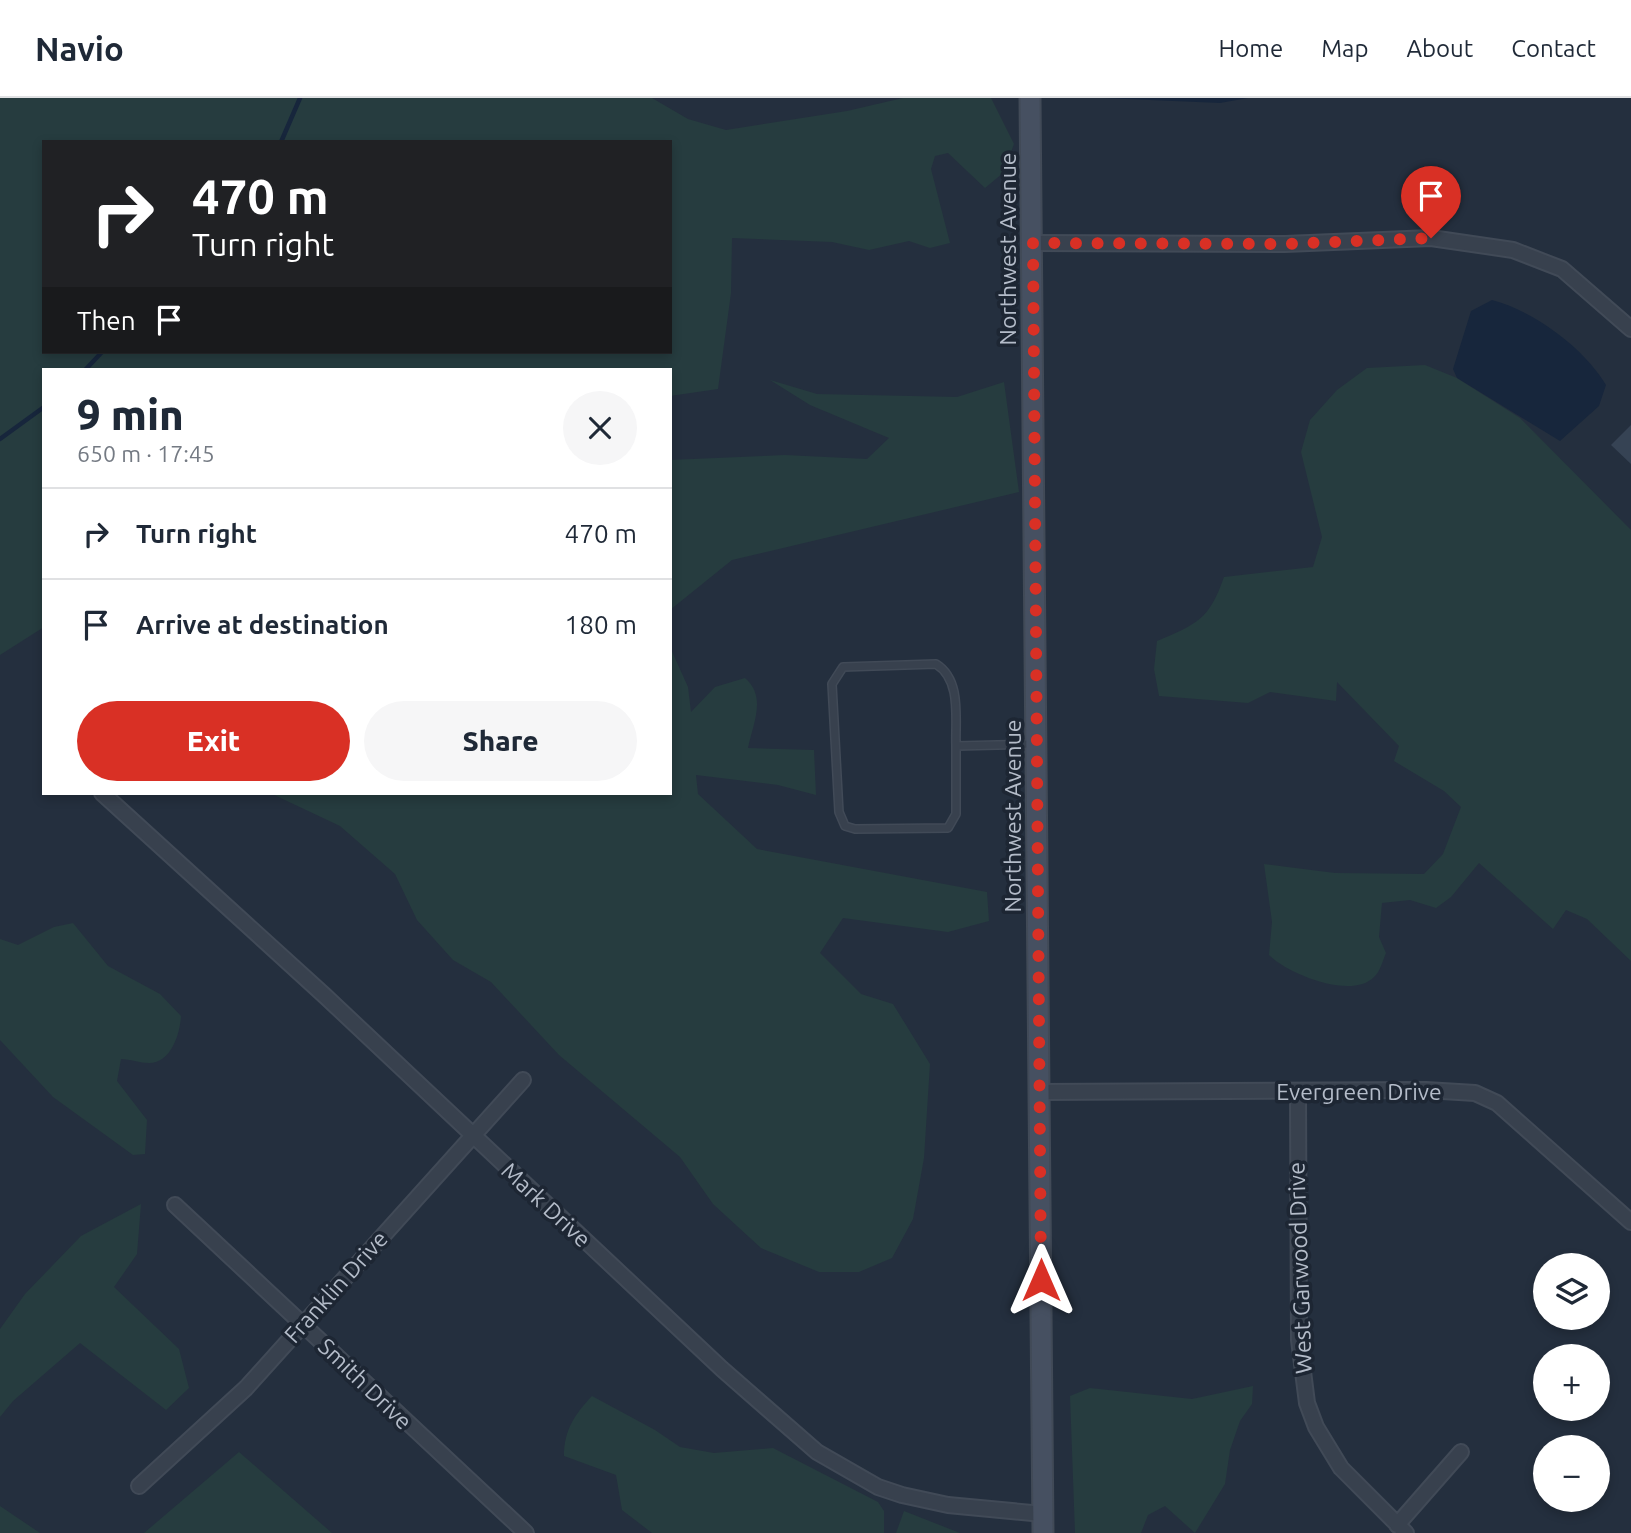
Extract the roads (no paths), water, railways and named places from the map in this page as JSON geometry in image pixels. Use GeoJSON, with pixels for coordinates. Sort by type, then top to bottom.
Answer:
{"type":"FeatureCollection","features":[{"type":"Feature","properties":{"kind":"street","name":"Northwest Avenue"},"geometry":{"type":"LineString","coordinates":[[1030,98],[1043,1523]]}},
{"type":"Feature","properties":{"kind":"street"},"geometry":{"type":"LineString","coordinates":[[1033,243],[1285,244],[1431,238],[1513,250],[1562,269],[1631,328]]}},
{"type":"Feature","properties":{"kind":"street","name":"Mark Drive"},"geometry":{"type":"LineString","coordinates":[[104,795],[324,995],[472,1137],[751,1396],[817,1452],[878,1487],[902,1495],[1043,1523]]}},
{"type":"Feature","properties":{"kind":"street","name":"Franklin Drive"},"geometry":{"type":"LineString","coordinates":[[139,1486],[246,1388],[523,1080]]}},
{"type":"Feature","properties":{"kind":"street","name":"Evergreen Drive"},"geometry":{"type":"LineString","coordinates":[[1040,1092],[1426,1090],[1475,1093],[1507,1109],[1631,1222]]}},
{"type":"Feature","properties":{"kind":"street","name":"West Garwood Drive"},"geometry":{"type":"LineString","coordinates":[[1298,1092],[1299,1340],[1307,1403],[1316,1427],[1341,1468],[1402,1529]]}},
{"type":"Feature","properties":{"kind":"street","name":"Smith Drive"},"geometry":{"type":"LineString","coordinates":[[175,1205],[526,1533]]}},
{"type":"Feature","properties":{"kind":"street"},"geometry":{"type":"LineString","coordinates":[[1402,1529],[1461,1452]]}},
{"type":"Feature","properties":{"kind":"lane"},"geometry":{"type":"LineString","coordinates":[[936,664],[945,670],[953,681],[956,747],[956,814],[948,828],[855,829],[845,826],[839,812],[832,684],[836,673],[843,667],[936,664]]}},
{"type":"Feature","properties":{"kind":"lane"},"geometry":{"type":"LineString","coordinates":[[956,747],[1037,744]]}},
{"type":"Feature","properties":{"kind":"water"},"geometry":{"type":"Polygon","coordinates":[[[1103,98],[1248,98],[1220,103],[1103,98]]]}},
{"type":"Feature","properties":{"kind":"water"},"geometry":{"type":"Polygon","coordinates":[[[1492,300],[1524,313],[1556,333],[1585,358],[1606,385],[1599,406],[1560,441],[1457,378],[1453,369],[1471,311],[1492,300]]]}},
{"type":"Feature","properties":{"kind":"waterway"},"geometry":{"type":"LineString","coordinates":[[282,140],[300,98]]}},
{"type":"Feature","properties":{"kind":"waterway"},"geometry":{"type":"LineString","coordinates":[[87,368],[100,354]]}},
{"type":"Feature","properties":{"kind":"waterway"},"geometry":{"type":"LineString","coordinates":[[0,439],[42,408]]}}]}
